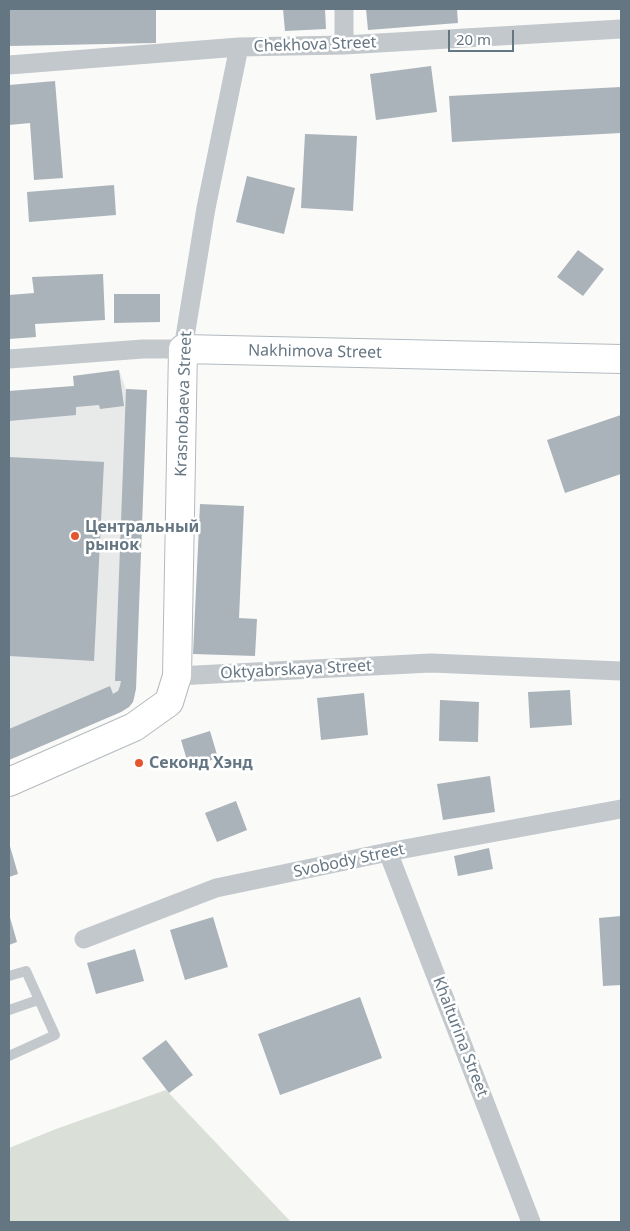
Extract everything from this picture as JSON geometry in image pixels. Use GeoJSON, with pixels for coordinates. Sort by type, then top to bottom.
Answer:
{"type":"FeatureCollection","features":[{"type":"Feature","properties":{"kind":"street"},"geometry":{"type":"LineString","coordinates":[[344,9],[344,45]]}},
{"type":"Feature","properties":{"kind":"street","name":"Chekhova Street"},"geometry":{"type":"LineString","coordinates":[[9,65],[239,47],[344,45],[621,29]]}},
{"type":"Feature","properties":{"kind":"street","name":"Krasnobaeva Street"},"geometry":{"type":"LineString","coordinates":[[177,676],[183,349],[206,208],[239,47]]}},
{"type":"Feature","properties":{"kind":"street","name":"Nakhimova Street"},"geometry":{"type":"LineString","coordinates":[[9,359],[143,349],[621,359]]}},
{"type":"Feature","properties":{"kind":"street","name":"Oktyabrskaya Street"},"geometry":{"type":"LineString","coordinates":[[177,676],[431,663],[621,671]]}},
{"type":"Feature","properties":{"kind":"street"},"geometry":{"type":"LineString","coordinates":[[9,782],[134,727],[169,702],[177,676]]}},
{"type":"Feature","properties":{"kind":"street","name":"Svobody Street"},"geometry":{"type":"LineString","coordinates":[[84,939],[216,888],[388,852],[621,809]]}},
{"type":"Feature","properties":{"kind":"street","name":"Khalturina Street"},"geometry":{"type":"LineString","coordinates":[[388,852],[531,1222]]}},
{"type":"Feature","properties":{"kind":"lane"},"geometry":{"type":"LineString","coordinates":[[9,976],[26,970],[55,1035],[9,1056]]}},
{"type":"Feature","properties":{"kind":"lane"},"geometry":{"type":"LineString","coordinates":[[9,1010],[38,1000]]}},
{"type":"Feature","properties":{"kind":"shaded area","name":"Центральный рынок"},"geometry":{"type":"Polygon","coordinates":[[[119,370],[126,389],[147,390],[135,695],[129,707],[121,712],[9,760],[9,391],[74,386],[73,376],[119,370]]]}},
{"type":"Feature","properties":{"kind":"shaded area"},"geometry":{"type":"Polygon","coordinates":[[[166,1090],[291,1222],[9,1222],[9,1148],[56,1129],[166,1090]]]}},
{"type":"Feature","properties":{"kind":"building"},"geometry":{"type":"Polygon","coordinates":[[[9,9],[156,9],[156,43],[9,46],[9,9]]]}},
{"type":"Feature","properties":{"kind":"building"},"geometry":{"type":"Polygon","coordinates":[[[283,9],[325,9],[326,29],[285,31],[283,9]]]}},
{"type":"Feature","properties":{"kind":"building"},"geometry":{"type":"Polygon","coordinates":[[[366,9],[457,9],[458,23],[368,30],[366,9]]]}},
{"type":"Feature","properties":{"kind":"building"},"geometry":{"type":"Polygon","coordinates":[[[431,66],[437,112],[376,120],[370,74],[431,66]]]}},
{"type":"Feature","properties":{"kind":"building"},"geometry":{"type":"Polygon","coordinates":[[[55,81],[63,178],[34,180],[30,123],[9,125],[9,85],[55,81]]]}},
{"type":"Feature","properties":{"kind":"building"},"geometry":{"type":"Polygon","coordinates":[[[621,87],[621,133],[452,142],[449,96],[621,87]]]}},
{"type":"Feature","properties":{"kind":"building"},"geometry":{"type":"Polygon","coordinates":[[[305,134],[357,136],[353,211],[301,208],[305,134]]]}},
{"type":"Feature","properties":{"kind":"building"},"geometry":{"type":"Polygon","coordinates":[[[247,176],[295,188],[284,234],[236,222],[247,176]]]}},
{"type":"Feature","properties":{"kind":"building"},"geometry":{"type":"Polygon","coordinates":[[[114,185],[116,215],[29,222],[27,192],[114,185]]]}},
{"type":"Feature","properties":{"kind":"building"},"geometry":{"type":"Polygon","coordinates":[[[578,250],[604,269],[583,296],[557,277],[578,250]]]}},
{"type":"Feature","properties":{"kind":"building"},"geometry":{"type":"Polygon","coordinates":[[[103,274],[105,320],[35,324],[36,337],[9,339],[9,295],[34,293],[32,277],[103,274]]]}},
{"type":"Feature","properties":{"kind":"building"},"geometry":{"type":"Polygon","coordinates":[[[114,294],[160,294],[160,322],[114,323],[114,294]]]}},
{"type":"Feature","properties":{"kind":"building"},"geometry":{"type":"Polygon","coordinates":[[[119,370],[124,406],[100,409],[99,405],[76,407],[76,415],[9,421],[9,391],[74,386],[73,376],[119,370]]]}},
{"type":"Feature","properties":{"kind":"building"},"geometry":{"type":"Polygon","coordinates":[[[126,389],[147,390],[136,689],[133,702],[121,712],[9,760],[9,729],[110,686],[113,694],[118,691],[120,686],[121,681],[115,681],[126,389]]]}},
{"type":"Feature","properties":{"kind":"building"},"geometry":{"type":"Polygon","coordinates":[[[621,415],[621,474],[565,493],[547,440],[621,415]]]}},
{"type":"Feature","properties":{"kind":"building"},"geometry":{"type":"Polygon","coordinates":[[[9,457],[104,462],[94,661],[9,656],[9,457]]]}},
{"type":"Feature","properties":{"kind":"building"},"geometry":{"type":"Polygon","coordinates":[[[200,504],[244,506],[239,618],[257,619],[255,656],[193,654],[200,504]]]}},
{"type":"Feature","properties":{"kind":"building"},"geometry":{"type":"Polygon","coordinates":[[[570,690],[572,725],[530,728],[528,692],[570,690]]]}},
{"type":"Feature","properties":{"kind":"building"},"geometry":{"type":"Polygon","coordinates":[[[364,693],[368,735],[321,740],[317,698],[364,693]]]}},
{"type":"Feature","properties":{"kind":"building"},"geometry":{"type":"Polygon","coordinates":[[[440,700],[479,702],[478,742],[439,741],[440,700]]]}},
{"type":"Feature","properties":{"kind":"building"},"geometry":{"type":"Polygon","coordinates":[[[210,731],[218,758],[189,767],[181,740],[210,731]]]}},
{"type":"Feature","properties":{"kind":"building"},"geometry":{"type":"Polygon","coordinates":[[[490,776],[495,812],[443,820],[437,784],[490,776]]]}},
{"type":"Feature","properties":{"kind":"building"},"geometry":{"type":"Polygon","coordinates":[[[236,801],[247,830],[217,842],[205,813],[236,801]]]}},
{"type":"Feature","properties":{"kind":"building"},"geometry":{"type":"Polygon","coordinates":[[[9,843],[18,874],[9,877],[9,843]]]}},
{"type":"Feature","properties":{"kind":"building"},"geometry":{"type":"Polygon","coordinates":[[[489,848],[493,869],[458,876],[454,856],[489,848]]]}},
{"type":"Feature","properties":{"kind":"building"},"geometry":{"type":"Polygon","coordinates":[[[9,914],[17,942],[9,945],[9,914]]]}},
{"type":"Feature","properties":{"kind":"building"},"geometry":{"type":"Polygon","coordinates":[[[621,916],[621,985],[603,986],[599,918],[621,916]]]}},
{"type":"Feature","properties":{"kind":"building"},"geometry":{"type":"Polygon","coordinates":[[[213,917],[228,967],[185,980],[170,930],[213,917]]]}},
{"type":"Feature","properties":{"kind":"building"},"geometry":{"type":"Polygon","coordinates":[[[135,949],[144,981],[96,994],[87,963],[135,949]]]}},
{"type":"Feature","properties":{"kind":"building"},"geometry":{"type":"Polygon","coordinates":[[[360,997],[382,1058],[280,1095],[258,1034],[360,997]]]}},
{"type":"Feature","properties":{"kind":"building"},"geometry":{"type":"Polygon","coordinates":[[[166,1040],[193,1075],[169,1093],[142,1058],[166,1040]]]}},
{"type":"Feature","properties":{"kind":"place","name":"Центральный рынок"},"geometry":{"type":"Point","coordinates":[75,536]}},
{"type":"Feature","properties":{"kind":"place","name":"Секонд Хэнд"},"geometry":{"type":"Point","coordinates":[139,763]}}]}
